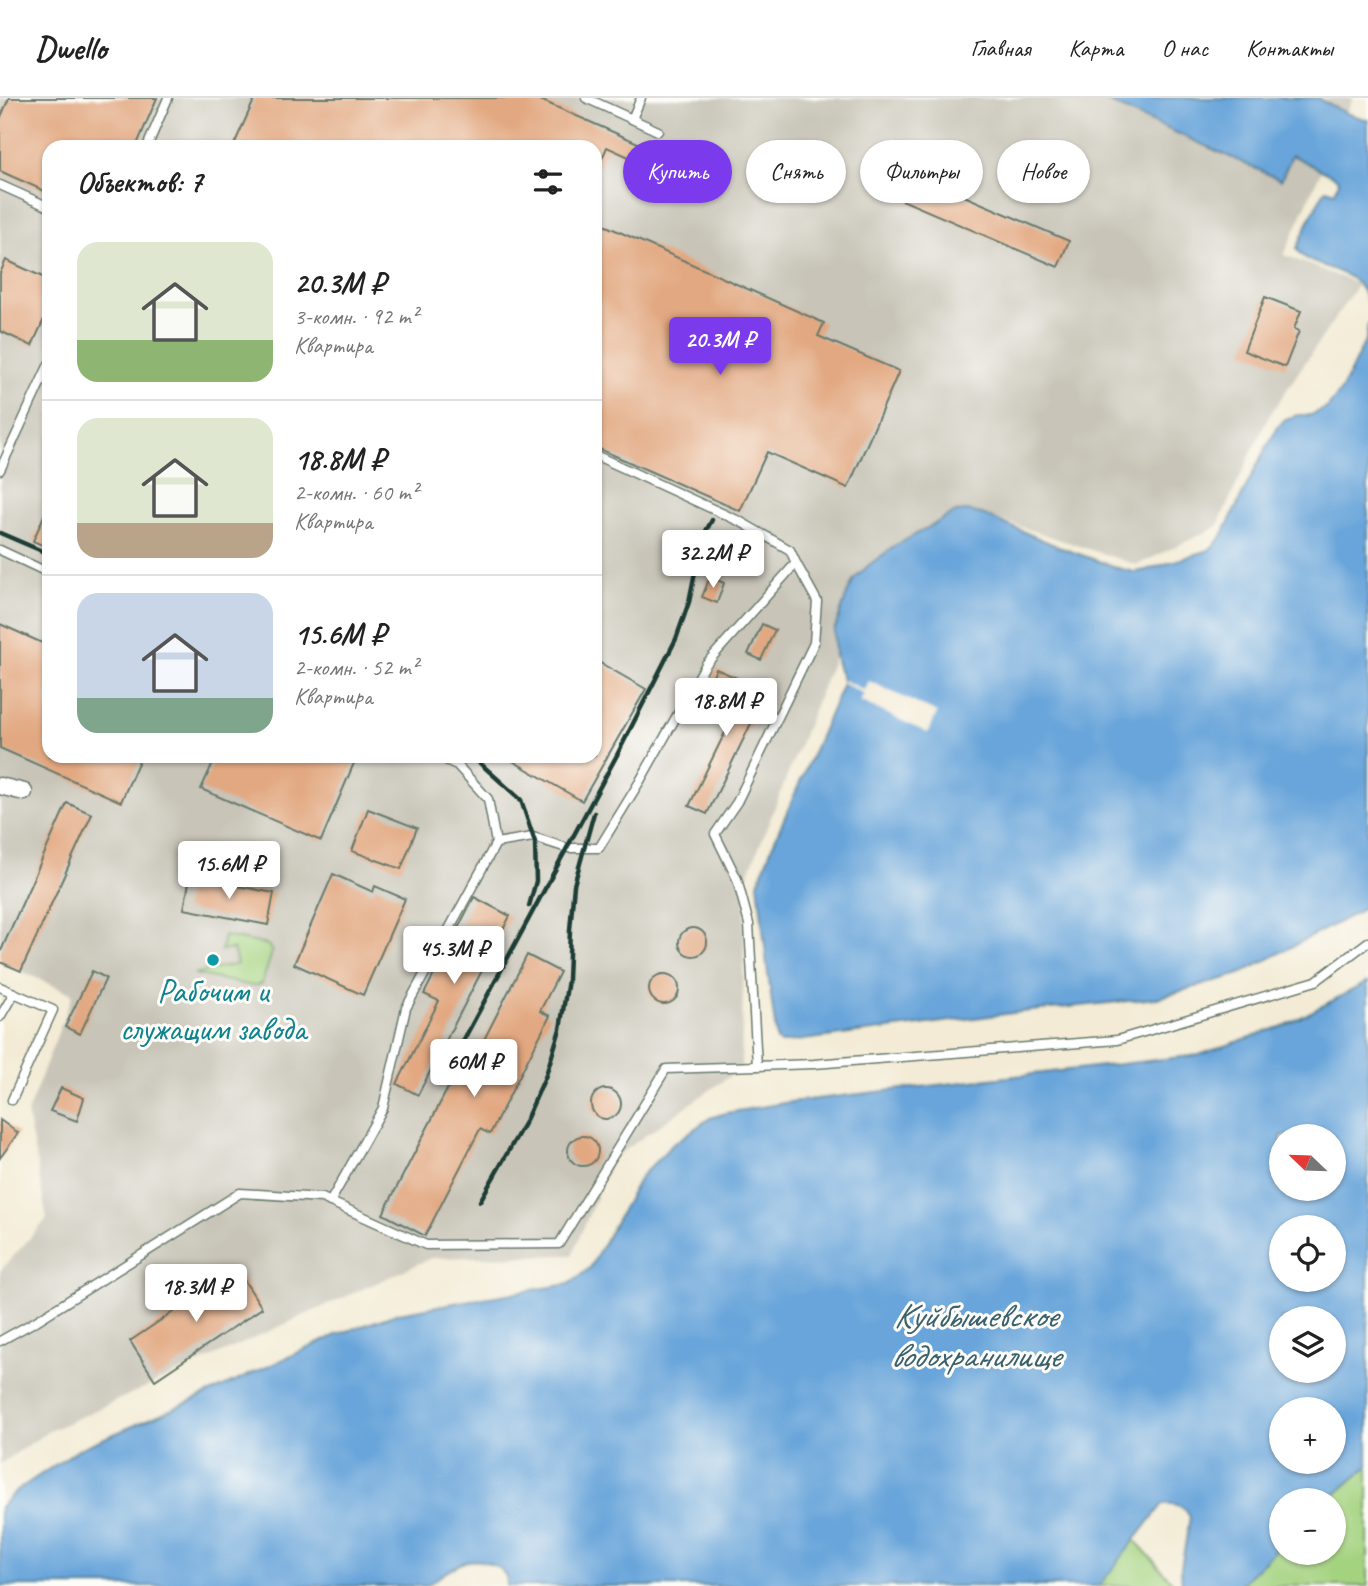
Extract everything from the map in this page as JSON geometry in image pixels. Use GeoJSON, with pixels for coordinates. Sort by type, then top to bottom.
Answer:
{"type":"FeatureCollection","features":[{"type":"Feature","properties":{"kind":"street"},"geometry":{"type":"LineString","coordinates":[[0,786],[24,792]]}},
{"type":"Feature","properties":{"kind":"lane"},"geometry":{"type":"LineString","coordinates":[[150,140],[168,98]]}},
{"type":"Feature","properties":{"kind":"lane"},"geometry":{"type":"LineString","coordinates":[[586,98],[658,131]]}},
{"type":"Feature","properties":{"kind":"lane"},"geometry":{"type":"LineString","coordinates":[[632,120],[641,98]]}},
{"type":"Feature","properties":{"kind":"lane"},"geometry":{"type":"LineString","coordinates":[[0,186],[42,204]]}},
{"type":"Feature","properties":{"kind":"lane"},"geometry":{"type":"LineString","coordinates":[[0,470],[42,379]]}},
{"type":"Feature","properties":{"kind":"lane"},"geometry":{"type":"LineString","coordinates":[[602,458],[741,522],[790,550],[817,601],[814,643],[737,802],[715,834],[737,879],[749,924],[757,1066]]}},
{"type":"Feature","properties":{"kind":"lane"},"geometry":{"type":"LineString","coordinates":[[0,550],[42,570]]}},
{"type":"Feature","properties":{"kind":"lane"},"geometry":{"type":"LineString","coordinates":[[496,843],[533,836],[567,848],[599,848],[706,664],[796,563]]}},
{"type":"Feature","properties":{"kind":"lane"},"geometry":{"type":"LineString","coordinates":[[330,1202],[383,1108],[406,1008],[496,843],[488,799],[453,763]]}},
{"type":"Feature","properties":{"kind":"lane"},"geometry":{"type":"LineString","coordinates":[[0,1341],[240,1193],[321,1198],[426,1245],[559,1244],[666,1069],[814,1064],[1117,1040],[1316,981],[1368,942]]}},
{"type":"Feature","properties":{"kind":"lane"},"geometry":{"type":"LineString","coordinates":[[0,987],[52,1010],[12,1100]]}},
{"type":"Feature","properties":{"kind":"lane"},"geometry":{"type":"LineString","coordinates":[[0,1017],[13,993]]}},
{"type":"Feature","properties":{"kind":"shaded area"},"geometry":{"type":"Polygon","coordinates":[[[0,98],[1353,98],[1284,255],[1358,284],[1267,419],[1217,527],[1137,565],[982,514],[955,512],[895,546],[854,579],[834,631],[835,655],[746,880],[741,1068],[612,1159],[572,1255],[431,1258],[49,1431],[0,1464],[0,1271],[47,1219],[27,1113],[73,994],[0,962],[0,98]]]}},
{"type":"Feature","properties":{"kind":"green space"},"geometry":{"type":"Polygon","coordinates":[[[224,936],[268,945],[272,952],[262,984],[253,986],[194,974],[237,964],[233,949],[221,951],[224,936]]]}},
{"type":"Feature","properties":{"kind":"green space"},"geometry":{"type":"Polygon","coordinates":[[[1368,1466],[1368,1586],[1239,1586],[1269,1557],[1269,1565],[1346,1565],[1346,1488],[1343,1488],[1368,1466]]]}},
{"type":"Feature","properties":{"kind":"green space"},"geometry":{"type":"Polygon","coordinates":[[[1134,1539],[1176,1586],[1099,1586],[1134,1539]]]}},
{"type":"Feature","properties":{"kind":"water"},"geometry":{"type":"Polygon","coordinates":[[[1099,98],[1320,98],[1346,113],[1368,120],[1368,304],[1363,290],[1354,281],[1344,274],[1311,261],[1297,248],[1325,190],[1335,192],[1339,181],[1337,178],[1292,155],[1281,180],[1099,98]]]}},
{"type":"Feature","properties":{"kind":"water"},"geometry":{"type":"Polygon","coordinates":[[[1368,324],[1368,903],[1358,912],[1240,974],[1157,998],[1021,1012],[780,1043],[777,1041],[758,883],[843,684],[835,655],[834,631],[854,579],[895,546],[956,512],[966,511],[982,514],[1059,547],[1134,572],[1209,550],[1221,538],[1278,427],[1285,419],[1311,415],[1327,408],[1342,389],[1366,339],[1368,324]]]}},
{"type":"Feature","properties":{"kind":"water","name":"Куйбышевское водохранилище"},"geometry":{"type":"Polygon","coordinates":[[[1368,982],[1368,1466],[1343,1488],[1269,1488],[1269,1557],[1239,1586],[1182,1586],[1181,1568],[1190,1517],[1182,1507],[1163,1504],[1099,1586],[507,1586],[506,1576],[497,1567],[487,1562],[475,1561],[455,1567],[426,1586],[0,1586],[0,1507],[16,1491],[79,1449],[336,1335],[399,1313],[569,1284],[590,1268],[641,1176],[673,1144],[710,1118],[790,1102],[1199,1055],[1286,1025],[1368,982]]]}},
{"type":"Feature","properties":{"kind":"pier"},"geometry":{"type":"Polygon","coordinates":[[[843,680],[864,690],[869,681],[937,713],[928,733],[860,701],[864,694],[843,683],[843,680]]]}},
{"type":"Feature","properties":{"kind":"building"},"geometry":{"type":"Polygon","coordinates":[[[9,98],[157,98],[139,140],[42,140],[42,190],[0,171],[0,119],[9,98]]]}},
{"type":"Feature","properties":{"kind":"building"},"geometry":{"type":"Polygon","coordinates":[[[255,98],[536,98],[631,140],[623,140],[623,154],[607,147],[602,159],[602,140],[236,140],[255,98]]]}},
{"type":"Feature","properties":{"kind":"building"},"geometry":{"type":"Polygon","coordinates":[[[909,203],[980,203],[1069,241],[1058,267],[909,203]]]}},
{"type":"Feature","properties":{"kind":"building"},"geometry":{"type":"Polygon","coordinates":[[[602,224],[824,323],[818,336],[899,371],[848,488],[767,452],[740,511],[602,450],[602,224]]]}},
{"type":"Feature","properties":{"kind":"building"},"geometry":{"type":"Polygon","coordinates":[[[6,260],[42,277],[42,324],[32,346],[0,331],[0,273],[6,260]]]}},
{"type":"Feature","properties":{"kind":"building"},"geometry":{"type":"Polygon","coordinates":[[[1265,297],[1301,311],[1294,329],[1299,331],[1285,367],[1244,351],[1265,297]]]}},
{"type":"Feature","properties":{"kind":"building"},"geometry":{"type":"Polygon","coordinates":[[[42,520],[42,545],[33,541],[42,520]]]}},
{"type":"Feature","properties":{"kind":"building"},"geometry":{"type":"Polygon","coordinates":[[[710,577],[724,583],[717,603],[702,597],[710,577]]]}},
{"type":"Feature","properties":{"kind":"building"},"geometry":{"type":"Polygon","coordinates":[[[0,624],[42,643],[42,763],[138,763],[121,802],[0,748],[0,624]]]}},
{"type":"Feature","properties":{"kind":"building"},"geometry":{"type":"Polygon","coordinates":[[[762,624],[775,630],[761,660],[748,654],[762,624]]]}},
{"type":"Feature","properties":{"kind":"building"},"geometry":{"type":"Polygon","coordinates":[[[602,664],[646,689],[582,801],[516,763],[602,763],[602,664]]]}},
{"type":"Feature","properties":{"kind":"building"},"geometry":{"type":"Polygon","coordinates":[[[716,669],[737,678],[733,687],[762,701],[707,814],[689,806],[738,706],[707,691],[716,669]]]}},
{"type":"Feature","properties":{"kind":"building"},"geometry":{"type":"Polygon","coordinates":[[[213,763],[354,763],[321,841],[201,789],[213,763]]]}},
{"type":"Feature","properties":{"kind":"building"},"geometry":{"type":"Polygon","coordinates":[[[67,803],[92,814],[21,971],[0,962],[0,953],[67,803]]]}},
{"type":"Feature","properties":{"kind":"building"},"geometry":{"type":"Polygon","coordinates":[[[368,809],[417,828],[401,869],[352,851],[368,809]]]}},
{"type":"Feature","properties":{"kind":"building"},"geometry":{"type":"Polygon","coordinates":[[[333,874],[373,892],[375,886],[405,899],[363,995],[294,964],[333,874]]]}},
{"type":"Feature","properties":{"kind":"building"},"geometry":{"type":"Polygon","coordinates":[[[190,877],[274,893],[268,925],[184,909],[190,877]]]}},
{"type":"Feature","properties":{"kind":"building"},"geometry":{"type":"Polygon","coordinates":[[[474,897],[510,916],[418,1095],[397,1084],[439,1001],[424,994],[474,897]]]}},
{"type":"Feature","properties":{"kind":"building"},"geometry":{"type":"Polygon","coordinates":[[[693,928],[703,932],[707,942],[703,952],[693,956],[683,952],[679,942],[683,932],[693,928]]]}},
{"type":"Feature","properties":{"kind":"building"},"geometry":{"type":"Polygon","coordinates":[[[527,955],[560,972],[540,1011],[550,1016],[490,1134],[480,1129],[425,1236],[383,1214],[451,1082],[460,1087],[527,955]]]}},
{"type":"Feature","properties":{"kind":"building"},"geometry":{"type":"Polygon","coordinates":[[[92,971],[106,978],[80,1034],[65,1027],[92,971]]]}},
{"type":"Feature","properties":{"kind":"building"},"geometry":{"type":"Polygon","coordinates":[[[664,974],[670,975],[678,983],[678,995],[670,1003],[664,1004],[658,1003],[650,995],[649,989],[650,983],[658,975],[664,974]]]}},
{"type":"Feature","properties":{"kind":"building"},"geometry":{"type":"Polygon","coordinates":[[[61,1088],[84,1098],[77,1121],[50,1111],[61,1088]]]}},
{"type":"Feature","properties":{"kind":"building"},"geometry":{"type":"Polygon","coordinates":[[[606,1089],[612,1090],[620,1098],[620,1110],[612,1118],[606,1119],[600,1118],[592,1110],[591,1104],[592,1098],[600,1090],[606,1089]]]}},
{"type":"Feature","properties":{"kind":"building"},"geometry":{"type":"Polygon","coordinates":[[[0,1120],[18,1133],[0,1158],[0,1120]]]}},
{"type":"Feature","properties":{"kind":"building"},"geometry":{"type":"Polygon","coordinates":[[[583,1136],[594,1140],[598,1151],[594,1162],[583,1166],[572,1162],[568,1151],[572,1140],[583,1136]]]}},
{"type":"Feature","properties":{"kind":"building"},"geometry":{"type":"Polygon","coordinates":[[[237,1269],[262,1308],[155,1380],[130,1341],[237,1269]]]}},
{"type":"Feature","properties":{"kind":"railway"},"geometry":{"type":"LineString","coordinates":[[456,1054],[617,755],[676,639],[689,602],[702,538],[712,520]]}},
{"type":"Feature","properties":{"kind":"railway"},"geometry":{"type":"LineString","coordinates":[[0,533],[42,551]]}},
{"type":"Feature","properties":{"kind":"railway"},"geometry":{"type":"LineString","coordinates":[[480,763],[521,800],[535,842],[536,881],[529,906]]}},
{"type":"Feature","properties":{"kind":"railway"},"geometry":{"type":"LineString","coordinates":[[480,1201],[525,1122],[546,1075],[560,1029],[568,980],[574,885],[594,813]]}},
{"type":"Feature","properties":{"kind":"place","name":"Рабочим и служащим завода"},"geometry":{"type":"Point","coordinates":[213,960]}}]}
